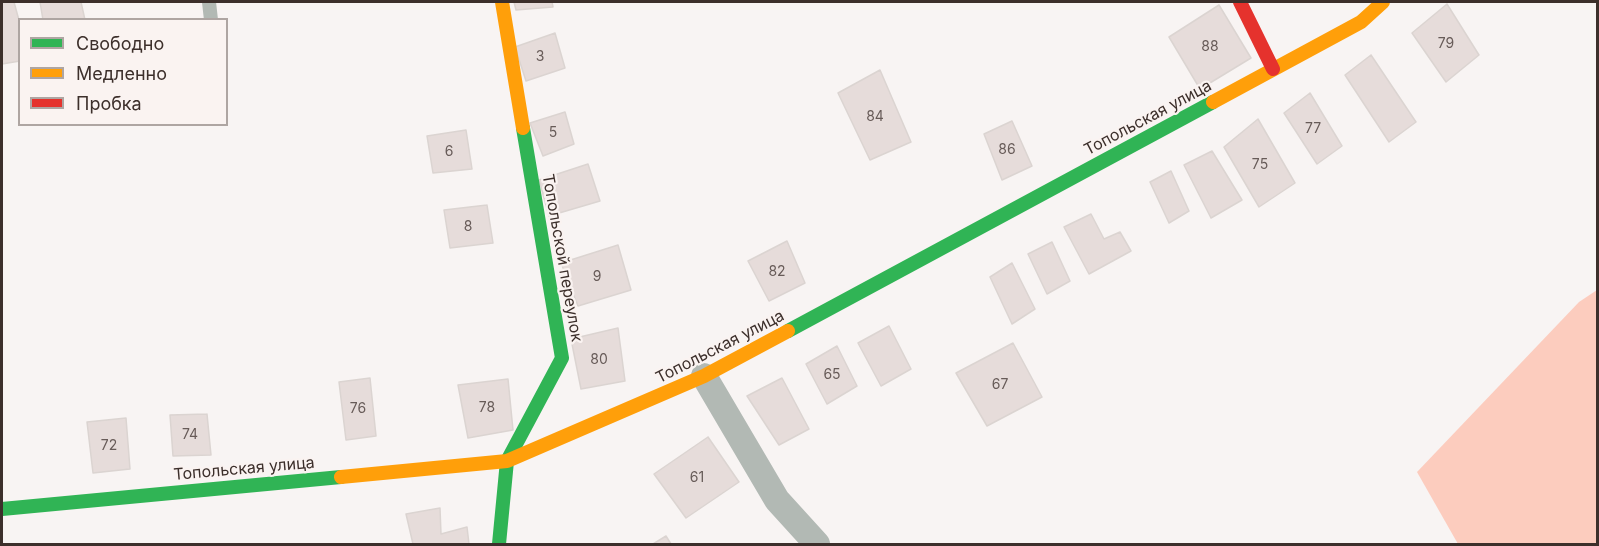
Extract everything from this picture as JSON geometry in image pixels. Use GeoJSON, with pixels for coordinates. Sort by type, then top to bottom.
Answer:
{"type":"FeatureCollection","features":[{"type":"Feature","properties":{"kind":"street","name":"Топольской переулок"},"geometry":{"type":"LineString","coordinates":[[500,544],[507,461],[562,358],[502,2]]}},
{"type":"Feature","properties":{"kind":"street"},"geometry":{"type":"LineString","coordinates":[[1240,2],[1273,69]]}},
{"type":"Feature","properties":{"kind":"street","name":"Топольская улица"},"geometry":{"type":"LineString","coordinates":[[2,509],[507,461],[704,376],[1361,22],[1383,2]]}},
{"type":"Feature","properties":{"kind":"street"},"geometry":{"type":"LineString","coordinates":[[704,376],[777,500],[817,544]]}},
{"type":"Feature","properties":{"kind":"lane"},"geometry":{"type":"LineString","coordinates":[[209,2],[211,18]]}},
{"type":"Feature","properties":{"kind":"shaded area"},"geometry":{"type":"Polygon","coordinates":[[[1597,290],[1597,544],[1458,544],[1417,472],[1579,302],[1597,290]]]}},
{"type":"Feature","properties":{"kind":"building"},"geometry":{"type":"Polygon","coordinates":[[[2,2],[14,2],[18,18],[18,61],[2,64],[2,2]]]}},
{"type":"Feature","properties":{"kind":"building"},"geometry":{"type":"Polygon","coordinates":[[[40,2],[81,2],[85,18],[43,18],[40,2]]]}},
{"type":"Feature","properties":{"kind":"building"},"geometry":{"type":"Polygon","coordinates":[[[514,2],[552,2],[553,7],[516,10],[514,2]]]}},
{"type":"Feature","properties":{"kind":"building"},"geometry":{"type":"Polygon","coordinates":[[[1447,4],[1479,55],[1446,82],[1412,33],[1447,4]]]}},
{"type":"Feature","properties":{"kind":"building"},"geometry":{"type":"Polygon","coordinates":[[[1219,5],[1251,58],[1200,89],[1169,37],[1219,5]]]}},
{"type":"Feature","properties":{"kind":"building"},"geometry":{"type":"Polygon","coordinates":[[[555,33],[565,68],[526,81],[515,47],[555,33]]]}},
{"type":"Feature","properties":{"kind":"building"},"geometry":{"type":"Polygon","coordinates":[[[1371,55],[1416,122],[1389,142],[1345,75],[1371,55]]]}},
{"type":"Feature","properties":{"kind":"building"},"geometry":{"type":"Polygon","coordinates":[[[880,70],[911,142],[870,160],[838,93],[880,70]]]}},
{"type":"Feature","properties":{"kind":"building"},"geometry":{"type":"Polygon","coordinates":[[[1310,93],[1342,146],[1317,164],[1284,113],[1310,93]]]}},
{"type":"Feature","properties":{"kind":"building"},"geometry":{"type":"Polygon","coordinates":[[[565,112],[574,144],[543,156],[530,123],[565,112]]]}},
{"type":"Feature","properties":{"kind":"building"},"geometry":{"type":"Polygon","coordinates":[[[1258,119],[1295,183],[1259,207],[1224,147],[1258,119]]]}},
{"type":"Feature","properties":{"kind":"building"},"geometry":{"type":"Polygon","coordinates":[[[1012,121],[1032,166],[1002,180],[984,134],[1012,121]]]}},
{"type":"Feature","properties":{"kind":"building"},"geometry":{"type":"Polygon","coordinates":[[[466,130],[472,169],[433,173],[427,136],[466,130]]]}},
{"type":"Feature","properties":{"kind":"building"},"geometry":{"type":"Polygon","coordinates":[[[1212,151],[1242,200],[1211,218],[1184,165],[1212,151]]]}},
{"type":"Feature","properties":{"kind":"building"},"geometry":{"type":"Polygon","coordinates":[[[588,164],[600,201],[549,216],[539,180],[588,164]]]}},
{"type":"Feature","properties":{"kind":"building"},"geometry":{"type":"Polygon","coordinates":[[[1171,171],[1189,211],[1169,223],[1150,182],[1171,171]]]}},
{"type":"Feature","properties":{"kind":"building"},"geometry":{"type":"Polygon","coordinates":[[[487,205],[493,243],[450,248],[444,210],[487,205]]]}},
{"type":"Feature","properties":{"kind":"building"},"geometry":{"type":"Polygon","coordinates":[[[1091,214],[1104,239],[1120,232],[1131,251],[1089,274],[1064,227],[1091,214]]]}},
{"type":"Feature","properties":{"kind":"building"},"geometry":{"type":"Polygon","coordinates":[[[787,241],[805,283],[769,301],[748,261],[787,241]]]}},
{"type":"Feature","properties":{"kind":"building"},"geometry":{"type":"Polygon","coordinates":[[[1052,242],[1070,281],[1047,294],[1028,254],[1052,242]]]}},
{"type":"Feature","properties":{"kind":"building"},"geometry":{"type":"Polygon","coordinates":[[[618,245],[631,290],[578,306],[561,263],[618,245]]]}},
{"type":"Feature","properties":{"kind":"building"},"geometry":{"type":"Polygon","coordinates":[[[1012,263],[1035,309],[1012,324],[990,277],[1012,263]]]}},
{"type":"Feature","properties":{"kind":"building"},"geometry":{"type":"Polygon","coordinates":[[[889,326],[911,369],[881,386],[858,343],[889,326]]]}},
{"type":"Feature","properties":{"kind":"building"},"geometry":{"type":"Polygon","coordinates":[[[618,328],[625,381],[581,389],[571,339],[618,328]]]}},
{"type":"Feature","properties":{"kind":"building"},"geometry":{"type":"Polygon","coordinates":[[[1013,343],[1042,397],[987,426],[956,373],[1013,343]]]}},
{"type":"Feature","properties":{"kind":"building"},"geometry":{"type":"Polygon","coordinates":[[[837,346],[857,386],[827,404],[806,364],[837,346]]]}},
{"type":"Feature","properties":{"kind":"building"},"geometry":{"type":"Polygon","coordinates":[[[370,378],[376,436],[346,440],[339,382],[370,378]]]}},
{"type":"Feature","properties":{"kind":"building"},"geometry":{"type":"Polygon","coordinates":[[[782,378],[809,429],[779,445],[747,396],[782,378]]]}},
{"type":"Feature","properties":{"kind":"building"},"geometry":{"type":"Polygon","coordinates":[[[508,379],[513,430],[468,438],[458,385],[508,379]]]}},
{"type":"Feature","properties":{"kind":"building"},"geometry":{"type":"Polygon","coordinates":[[[207,414],[211,455],[173,456],[170,415],[207,414]]]}},
{"type":"Feature","properties":{"kind":"building"},"geometry":{"type":"Polygon","coordinates":[[[126,418],[130,469],[93,473],[87,422],[126,418]]]}},
{"type":"Feature","properties":{"kind":"building"},"geometry":{"type":"Polygon","coordinates":[[[708,437],[739,482],[686,518],[654,474],[708,437]]]}},
{"type":"Feature","properties":{"kind":"building"},"geometry":{"type":"Polygon","coordinates":[[[440,508],[441,534],[467,527],[469,544],[413,544],[406,514],[440,508]]]}},
{"type":"Feature","properties":{"kind":"building"},"geometry":{"type":"Polygon","coordinates":[[[666,536],[671,544],[653,544],[666,536]]]}},
{"type":"Feature","properties":{"kind":"traffic: fast"},"geometry":{"type":"LineString","coordinates":[[788,331],[1213,102]]}},
{"type":"Feature","properties":{"kind":"traffic: fast"},"geometry":{"type":"LineString","coordinates":[[499,544],[507,461],[562,358],[523,128]]}},
{"type":"Feature","properties":{"kind":"traffic: fast"},"geometry":{"type":"LineString","coordinates":[[2,509],[341,477]]}},
{"type":"Feature","properties":{"kind":"traffic: slow"},"geometry":{"type":"LineString","coordinates":[[502,2],[523,128]]}},
{"type":"Feature","properties":{"kind":"traffic: slow"},"geometry":{"type":"LineString","coordinates":[[1213,102],[1361,22],[1383,2]]}},
{"type":"Feature","properties":{"kind":"traffic: slow"},"geometry":{"type":"LineString","coordinates":[[341,477],[507,461],[704,376],[788,331]]}},
{"type":"Feature","properties":{"kind":"traffic: jam"},"geometry":{"type":"LineString","coordinates":[[1240,2],[1273,69]]}}]}
